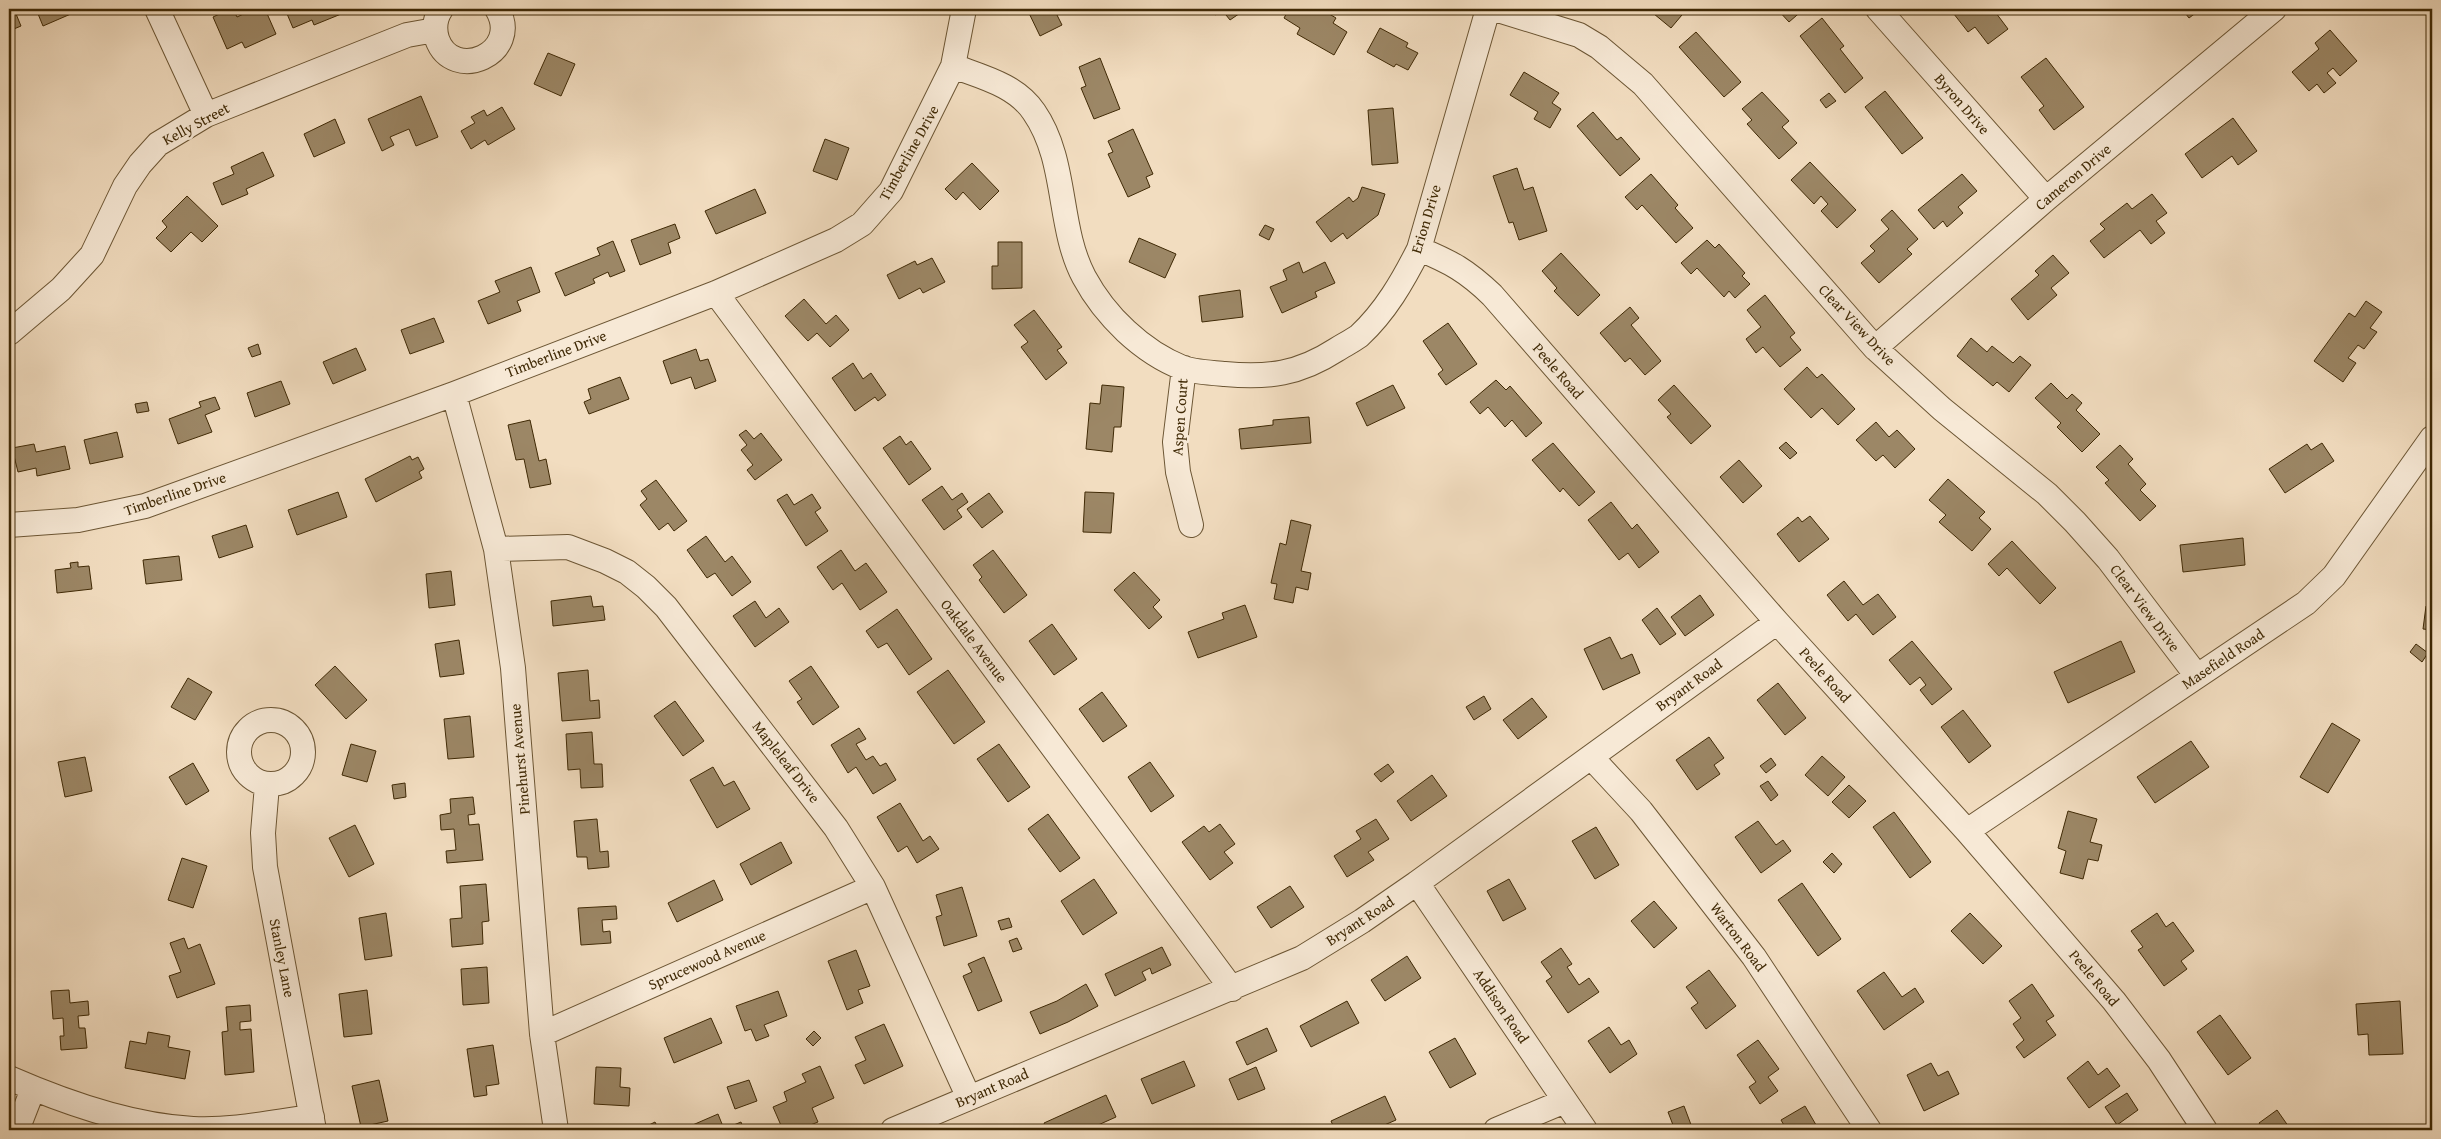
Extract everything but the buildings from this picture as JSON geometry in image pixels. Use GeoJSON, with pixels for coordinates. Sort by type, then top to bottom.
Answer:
{"type":"FeatureCollection","features":[{"type":"Feature","properties":{"kind":"street"},"geometry":{"type":"LineString","coordinates":[[157,9],[206,115]]}},
{"type":"Feature","properties":{"kind":"street","name":"Kelly Street"},"geometry":{"type":"LineString","coordinates":[[9,333],[61,289],[92,255],[126,186],[140,164],[158,144],[206,115],[407,35],[438,19],[438,42],[451,56],[463,61],[482,59],[492,52],[502,35],[502,23],[497,9]]}},
{"type":"Feature","properties":{"kind":"street","name":"Timberline Drive"},"geometry":{"type":"LineString","coordinates":[[9,525],[78,520],[145,506],[454,394],[716,293],[836,240],[862,224],[891,191],[953,66],[964,9]]}},
{"type":"Feature","properties":{"kind":"street","name":"Erion Drive"},"geometry":{"type":"LineString","coordinates":[[953,66],[1010,90],[1021,97],[1033,110],[1044,127],[1050,143],[1074,255],[1088,284],[1112,318],[1150,349],[1184,368],[1214,374],[1269,376],[1294,371],[1324,358],[1358,336],[1392,298],[1419,249],[1488,9]]}},
{"type":"Feature","properties":{"kind":"street","name":"Clear View Drive"},"geometry":{"type":"LineString","coordinates":[[1496,9],[1579,35],[1620,63],[1643,84],[1876,348],[1936,403],[2047,494],[2075,522],[2108,559],[2197,676]]}},
{"type":"Feature","properties":{"kind":"street","name":"Byron Drive"},"geometry":{"type":"LineString","coordinates":[[1878,9],[2046,199]]}},
{"type":"Feature","properties":{"kind":"street","name":"Cameron Drive"},"geometry":{"type":"LineString","coordinates":[[1876,348],[2046,199],[2274,9]]}},
{"type":"Feature","properties":{"kind":"street","name":"Peele Road"},"geometry":{"type":"LineString","coordinates":[[1419,249],[1452,263],[1472,276],[1492,295],[1777,622],[1967,832],[2114,1001],[2159,1060],[2205,1130]]}},
{"type":"Feature","properties":{"kind":"street","name":"Oakdale Avenue"},"geometry":{"type":"LineString","coordinates":[[716,293],[1232,989]]}},
{"type":"Feature","properties":{"kind":"street","name":"Aspen Court"},"geometry":{"type":"LineString","coordinates":[[1184,368],[1176,442],[1178,472],[1191,525]]}},
{"type":"Feature","properties":{"kind":"street","name":"Pinehurst Avenue"},"geometry":{"type":"LineString","coordinates":[[454,394],[496,549],[513,668],[542,1034],[556,1130]]}},
{"type":"Feature","properties":{"kind":"street","name":"Masefield Road"},"geometry":{"type":"LineString","coordinates":[[1967,832],[2306,603],[2334,576],[2432,438]]}},
{"type":"Feature","properties":{"kind":"street","name":"Mapleleaf Drive"},"geometry":{"type":"LineString","coordinates":[[496,549],[568,547],[606,561],[627,572],[646,587],[666,608],[836,828],[872,886],[968,1098]]}},
{"type":"Feature","properties":{"kind":"street","name":"Bryant Road"},"geometry":{"type":"LineString","coordinates":[[893,1130],[1302,958],[1362,921],[1417,883],[1777,622]]}},
{"type":"Feature","properties":{"kind":"street","name":"Warton Road"},"geometry":{"type":"LineString","coordinates":[[1591,757],[1641,811],[1754,957],[1869,1130]]}},
{"type":"Feature","properties":{"kind":"street","name":"Stanley Lane"},"geometry":{"type":"LineString","coordinates":[[267,785],[263,833],[265,867],[313,1124]]}},
{"type":"Feature","properties":{"kind":"street","name":"Addison Road"},"geometry":{"type":"LineString","coordinates":[[1417,883],[1585,1130]]}},
{"type":"Feature","properties":{"kind":"street","name":"Sprucewood Avenue"},"geometry":{"type":"LineString","coordinates":[[542,1034],[872,886]]}},
{"type":"Feature","properties":{"kind":"street"},"geometry":{"type":"LineString","coordinates":[[9,1078],[33,1088],[112,1114],[160,1125],[193,1129],[226,1129],[313,1124]]}},
{"type":"Feature","properties":{"kind":"street"},"geometry":{"type":"LineString","coordinates":[[17,1130],[33,1088]]}},
{"type":"Feature","properties":{"kind":"street"},"geometry":{"type":"LineString","coordinates":[[1496,1130],[1565,1101]]}}]}
